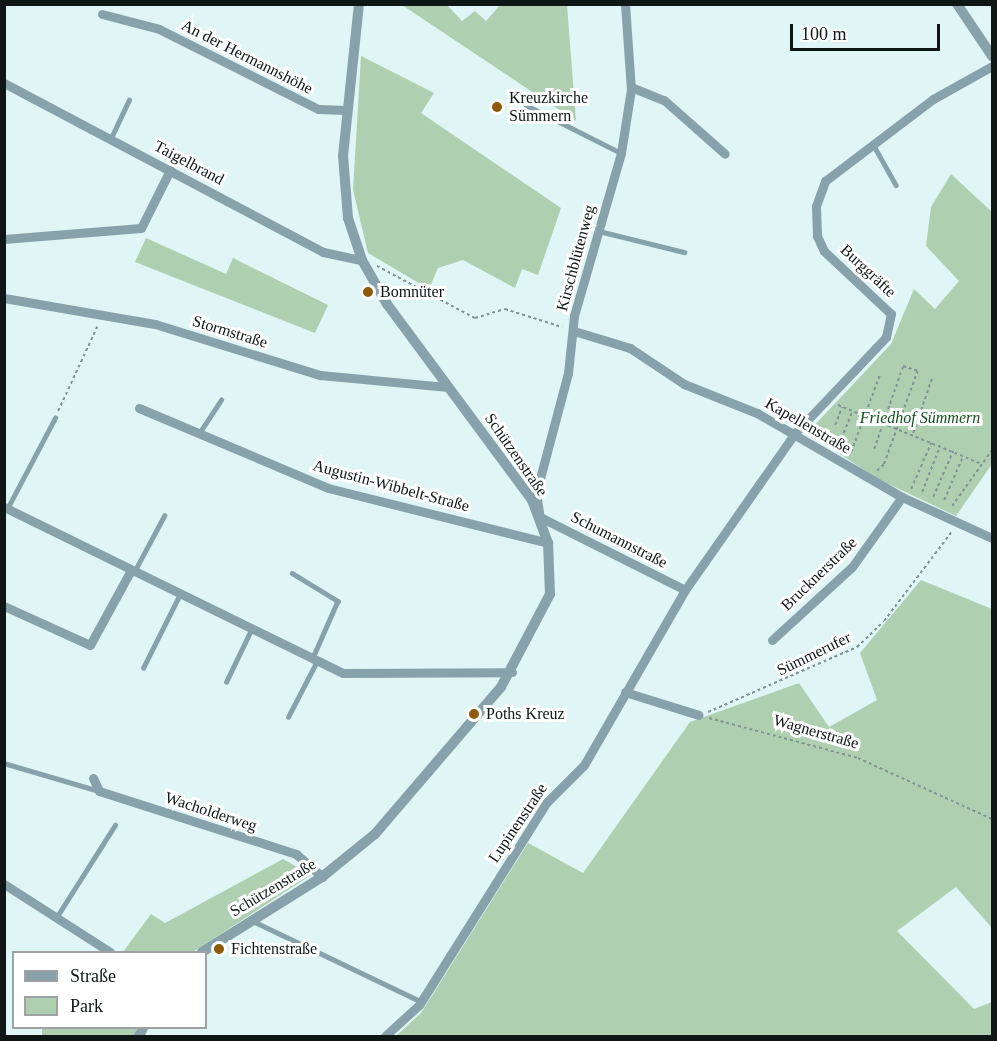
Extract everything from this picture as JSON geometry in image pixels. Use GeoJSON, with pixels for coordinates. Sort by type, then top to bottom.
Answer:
{"type":"FeatureCollection","features":[{"type":"Feature","properties":{"kind":"street","name":"Schützenstraße"},"geometry":{"type":"LineString","coordinates":[[203,951],[251,919],[322,877],[375,834],[512,672],[550,594],[548,543],[540,517],[362,260],[344,199],[347,110],[359,4]]}},
{"type":"Feature","properties":{"kind":"street","name":"Kirschblütenweg"},"geometry":{"type":"LineString","coordinates":[[540,517],[536,494],[574,331],[621,153],[631,87],[625,4]]}},
{"type":"Feature","properties":{"kind":"street"},"geometry":{"type":"LineString","coordinates":[[957,4],[993,56]]}},
{"type":"Feature","properties":{"kind":"street","name":"An der Hermannshöhe"},"geometry":{"type":"LineString","coordinates":[[102,14],[159,29],[318,109],[347,110]]}},
{"type":"Feature","properties":{"kind":"street","name":"Burggräfte"},"geometry":{"type":"LineString","coordinates":[[685,590],[795,434],[892,325],[884,305],[824,251],[815,222],[825,181],[872,142],[993,66]]}},
{"type":"Feature","properties":{"kind":"street","name":"Taigelbrand"},"geometry":{"type":"LineString","coordinates":[[4,83],[322,252],[362,260]]}},
{"type":"Feature","properties":{"kind":"street"},"geometry":{"type":"LineString","coordinates":[[631,87],[664,100],[724,154]]}},
{"type":"Feature","properties":{"kind":"street"},"geometry":{"type":"LineString","coordinates":[[4,239],[141,228],[170,170]]}},
{"type":"Feature","properties":{"kind":"street","name":"Stormstraße"},"geometry":{"type":"LineString","coordinates":[[4,298],[104,314],[320,375],[448,387]]}},
{"type":"Feature","properties":{"kind":"street","name":"Kapellenstraße"},"geometry":{"type":"LineString","coordinates":[[574,331],[630,348],[684,384],[795,434],[902,497],[993,538]]}},
{"type":"Feature","properties":{"kind":"street","name":"Augustin-Wibbelt-Straße"},"geometry":{"type":"LineString","coordinates":[[139,408],[197,437],[328,488],[548,543]]}},
{"type":"Feature","properties":{"kind":"street","name":"Brucknerstraße"},"geometry":{"type":"LineString","coordinates":[[772,640],[852,567],[902,497]]}},
{"type":"Feature","properties":{"kind":"street"},"geometry":{"type":"LineString","coordinates":[[6,508],[343,673],[512,672]]}},
{"type":"Feature","properties":{"kind":"street","name":"Schumannstraße"},"geometry":{"type":"LineString","coordinates":[[540,517],[685,590]]}},
{"type":"Feature","properties":{"kind":"street"},"geometry":{"type":"LineString","coordinates":[[4,606],[90,645],[132,571]]}},
{"type":"Feature","properties":{"kind":"street","name":"Lupinenstraße"},"geometry":{"type":"LineString","coordinates":[[385,1036],[422,1001],[547,802],[584,765],[685,590]]}},
{"type":"Feature","properties":{"kind":"street"},"geometry":{"type":"LineString","coordinates":[[625,692],[699,715]]}},
{"type":"Feature","properties":{"kind":"street"},"geometry":{"type":"LineString","coordinates":[[93,778],[99,790]]}},
{"type":"Feature","properties":{"kind":"street","name":"Wacholderweg"},"geometry":{"type":"LineString","coordinates":[[99,790],[296,854],[322,877]]}},
{"type":"Feature","properties":{"kind":"street"},"geometry":{"type":"LineString","coordinates":[[4,884],[108,951]]}},
{"type":"Feature","properties":{"kind":"lane"},"geometry":{"type":"LineString","coordinates":[[111,138],[129,100]]}},
{"type":"Feature","properties":{"kind":"lane"},"geometry":{"type":"LineString","coordinates":[[526,105],[621,153]]}},
{"type":"Feature","properties":{"kind":"lane"},"geometry":{"type":"LineString","coordinates":[[872,142],[896,185]]}},
{"type":"Feature","properties":{"kind":"lane"},"geometry":{"type":"LineString","coordinates":[[599,231],[684,252]]}},
{"type":"Feature","properties":{"kind":"lane"},"geometry":{"type":"LineString","coordinates":[[197,437],[221,400]]}},
{"type":"Feature","properties":{"kind":"lane"},"geometry":{"type":"LineString","coordinates":[[6,508],[55,417]]}},
{"type":"Feature","properties":{"kind":"lane"},"geometry":{"type":"LineString","coordinates":[[132,571],[164,516]]}},
{"type":"Feature","properties":{"kind":"lane"},"geometry":{"type":"LineString","coordinates":[[288,717],[315,659],[338,601],[292,573]]}},
{"type":"Feature","properties":{"kind":"lane"},"geometry":{"type":"LineString","coordinates":[[143,668],[180,594]]}},
{"type":"Feature","properties":{"kind":"lane"},"geometry":{"type":"LineString","coordinates":[[226,682],[252,628]]}},
{"type":"Feature","properties":{"kind":"lane"},"geometry":{"type":"LineString","coordinates":[[4,763],[99,790]]}},
{"type":"Feature","properties":{"kind":"lane"},"geometry":{"type":"LineString","coordinates":[[56,918],[114,825]]}},
{"type":"Feature","properties":{"kind":"lane"},"geometry":{"type":"LineString","coordinates":[[251,919],[256,927],[422,1001]]}},
{"type":"Feature","properties":{"kind":"path"},"geometry":{"type":"LineString","coordinates":[[362,260],[475,318],[505,309],[574,331]]}},
{"type":"Feature","properties":{"kind":"path"},"geometry":{"type":"LineString","coordinates":[[55,417],[104,314]]}},
{"type":"Feature","properties":{"kind":"path"},"geometry":{"type":"LineString","coordinates":[[872,481],[884,465],[918,370],[903,366],[874,449]]}},
{"type":"Feature","properties":{"kind":"path"},"geometry":{"type":"LineString","coordinates":[[851,452],[880,374]]}},
{"type":"Feature","properties":{"kind":"path"},"geometry":{"type":"LineString","coordinates":[[913,433],[933,378]]}},
{"type":"Feature","properties":{"kind":"path"},"geometry":{"type":"LineString","coordinates":[[838,405],[898,426],[982,464]]}},
{"type":"Feature","properties":{"kind":"path"},"geometry":{"type":"LineString","coordinates":[[836,425],[843,407]]}},
{"type":"Feature","properties":{"kind":"path"},"geometry":{"type":"LineString","coordinates":[[839,444],[853,410]]}},
{"type":"Feature","properties":{"kind":"path"},"geometry":{"type":"LineString","coordinates":[[911,489],[932,442]]}},
{"type":"Feature","properties":{"kind":"path"},"geometry":{"type":"LineString","coordinates":[[922,492],[940,446]]}},
{"type":"Feature","properties":{"kind":"path"},"geometry":{"type":"LineString","coordinates":[[951,506],[993,450]]}},
{"type":"Feature","properties":{"kind":"path"},"geometry":{"type":"LineString","coordinates":[[933,497],[952,451]]}},
{"type":"Feature","properties":{"kind":"path"},"geometry":{"type":"LineString","coordinates":[[944,500],[963,456]]}},
{"type":"Feature","properties":{"kind":"path","name":"Sümmerufer"},"geometry":{"type":"LineString","coordinates":[[699,715],[857,647],[884,621],[958,523]]}},
{"type":"Feature","properties":{"kind":"path","name":"Wagnerstraße"},"geometry":{"type":"LineString","coordinates":[[699,715],[858,758],[993,819]]}},
{"type":"Feature","properties":{"kind":"green space"},"geometry":{"type":"Polygon","coordinates":[[[402,5],[447,5],[462,21],[475,11],[486,21],[500,5],[567,5],[576,121],[402,5]]]}},
{"type":"Feature","properties":{"kind":"green space"},"geometry":{"type":"Polygon","coordinates":[[[361,56],[434,93],[421,113],[561,208],[538,275],[522,269],[515,288],[463,260],[438,268],[429,289],[368,253],[353,190],[361,56]]]}},
{"type":"Feature","properties":{"kind":"green space","name":"Friedhof Sümmern"},"geometry":{"type":"Polygon","coordinates":[[[951,174],[992,212],[992,464],[956,516],[874,477],[808,432],[891,344],[914,289],[935,309],[959,281],[926,246],[931,207],[951,174]]]}},
{"type":"Feature","properties":{"kind":"green space"},"geometry":{"type":"Polygon","coordinates":[[[146,238],[226,274],[233,258],[328,305],[315,333],[135,262],[146,238]]]}},
{"type":"Feature","properties":{"kind":"green space"},"geometry":{"type":"Polygon","coordinates":[[[921,580],[992,609],[992,928],[956,887],[897,931],[974,1009],[992,1002],[992,1036],[396,1036],[421,1013],[528,843],[583,873],[690,722],[799,683],[829,727],[877,700],[860,653],[921,580]]]}},
{"type":"Feature","properties":{"kind":"green space"},"geometry":{"type":"Polygon","coordinates":[[[283,859],[311,875],[195,951],[124,951],[151,914],[165,923],[283,859]]]}},
{"type":"Feature","properties":{"kind":"green space"},"geometry":{"type":"Polygon","coordinates":[[[42,1029],[136,1029],[136,1036],[42,1036],[42,1029]]]}},
{"type":"Feature","properties":{"kind":"place","name":"Kreuzkirche Sümmern"},"geometry":{"type":"Point","coordinates":[497,107]}},
{"type":"Feature","properties":{"kind":"place","name":"Bomnüter"},"geometry":{"type":"Point","coordinates":[368,292]}},
{"type":"Feature","properties":{"kind":"place","name":"Poths Kreuz"},"geometry":{"type":"Point","coordinates":[474,714]}},
{"type":"Feature","properties":{"kind":"place","name":"Fichtenstraße"},"geometry":{"type":"Point","coordinates":[219,949]}}]}
